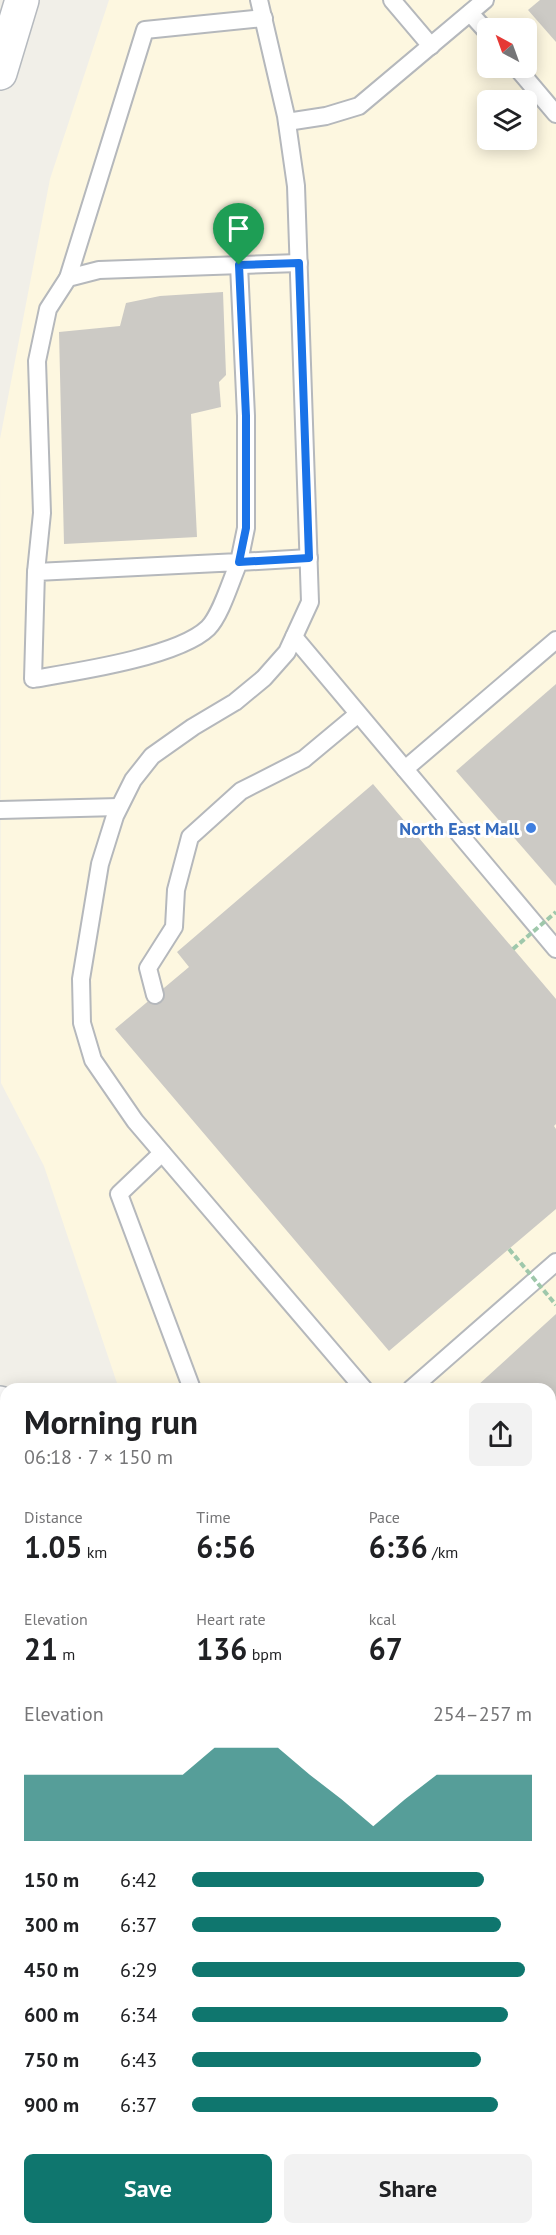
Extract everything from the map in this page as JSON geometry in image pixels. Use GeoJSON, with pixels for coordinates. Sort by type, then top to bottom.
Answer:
{"type":"FeatureCollection","features":[{"type":"Feature","properties":{"kind":"main road"},"geometry":{"type":"LineString","coordinates":[[0,73],[22,0]]}},
{"type":"Feature","properties":{"kind":"lane"},"geometry":{"type":"LineString","coordinates":[[259,0],[287,122],[296,186],[310,602],[287,652],[264,678],[235,702],[193,727],[152,756],[133,780],[119,807],[100,864],[81,979],[82,1023],[93,1060],[106,1082],[162,1153],[359,1383]]}},
{"type":"Feature","properties":{"kind":"lane"},"geometry":{"type":"LineString","coordinates":[[392,0],[431,46]]}},
{"type":"Feature","properties":{"kind":"lane"},"geometry":{"type":"LineString","coordinates":[[287,122],[326,116],[359,106],[485,0]]}},
{"type":"Feature","properties":{"kind":"lane"},"geometry":{"type":"LineString","coordinates":[[470,13],[477,21]]}},
{"type":"Feature","properties":{"kind":"lane"},"geometry":{"type":"LineString","coordinates":[[239,265],[246,416],[246,528],[239,562],[208,627],[185,642],[104,667],[33,679],[36,572],[42,513],[37,361],[48,309],[68,278],[145,30],[264,18]]}},
{"type":"Feature","properties":{"kind":"lane"},"geometry":{"type":"LineString","coordinates":[[525,78],[556,114]]}},
{"type":"Feature","properties":{"kind":"lane"},"geometry":{"type":"LineString","coordinates":[[68,278],[99,270],[299,263]]}},
{"type":"Feature","properties":{"kind":"lane"},"geometry":{"type":"LineString","coordinates":[[36,572],[309,558]]}},
{"type":"Feature","properties":{"kind":"lane"},"geometry":{"type":"LineString","coordinates":[[294,637],[556,949]]}},
{"type":"Feature","properties":{"kind":"lane"},"geometry":{"type":"LineString","coordinates":[[405,769],[556,640]]}},
{"type":"Feature","properties":{"kind":"lane"},"geometry":{"type":"LineString","coordinates":[[155,995],[148,968],[174,927],[176,890],[190,837],[241,791],[304,759],[358,714]]}},
{"type":"Feature","properties":{"kind":"lane"},"geometry":{"type":"LineString","coordinates":[[0,810],[119,807]]}},
{"type":"Feature","properties":{"kind":"lane"},"geometry":{"type":"LineString","coordinates":[[162,1153],[119,1194],[190,1383]]}},
{"type":"Feature","properties":{"kind":"lane"},"geometry":{"type":"LineString","coordinates":[[418,1383],[556,1262]]}},
{"type":"Feature","properties":{"kind":"path"},"geometry":{"type":"LineString","coordinates":[[513,949],[556,912]]}},
{"type":"Feature","properties":{"kind":"path"},"geometry":{"type":"LineString","coordinates":[[509,1249],[556,1305]]}},
{"type":"Feature","properties":{"kind":"shaded area","name":"North East Mall"},"geometry":{"type":"Polygon","coordinates":[[[109,0],[556,0],[556,1383],[117,1383],[44,1166],[1,1083],[0,439],[50,179],[109,0]]]}},
{"type":"Feature","properties":{"kind":"building"},"geometry":{"type":"Polygon","coordinates":[[[540,0],[556,0],[556,42],[537,18],[528,10],[540,0]]]}},
{"type":"Feature","properties":{"kind":"building"},"geometry":{"type":"Polygon","coordinates":[[[223,292],[226,375],[219,382],[221,407],[191,414],[197,537],[64,544],[59,332],[120,326],[126,303],[160,296],[223,292]]]}},
{"type":"Feature","properties":{"kind":"building","name":"North East Mall"},"geometry":{"type":"Polygon","coordinates":[[[556,684],[556,886],[456,771],[556,684]]]}},
{"type":"Feature","properties":{"kind":"building"},"geometry":{"type":"Polygon","coordinates":[[[373,784],[556,999],[556,1124],[554,1126],[556,1129],[556,1209],[389,1351],[115,1029],[189,967],[177,952],[373,784]]]}},
{"type":"Feature","properties":{"kind":"building"},"geometry":{"type":"Polygon","coordinates":[[[556,1314],[556,1383],[480,1383],[556,1314]]]}},
{"type":"Feature","properties":{"kind":"place","name":"North East Mall"},"geometry":{"type":"Point","coordinates":[531,828]}},
{"type":"Feature","properties":{"kind":"route"},"geometry":{"type":"LineString","coordinates":[[299,263],[309,558],[239,562],[246,528],[246,416],[239,265],[299,263]]}}]}
